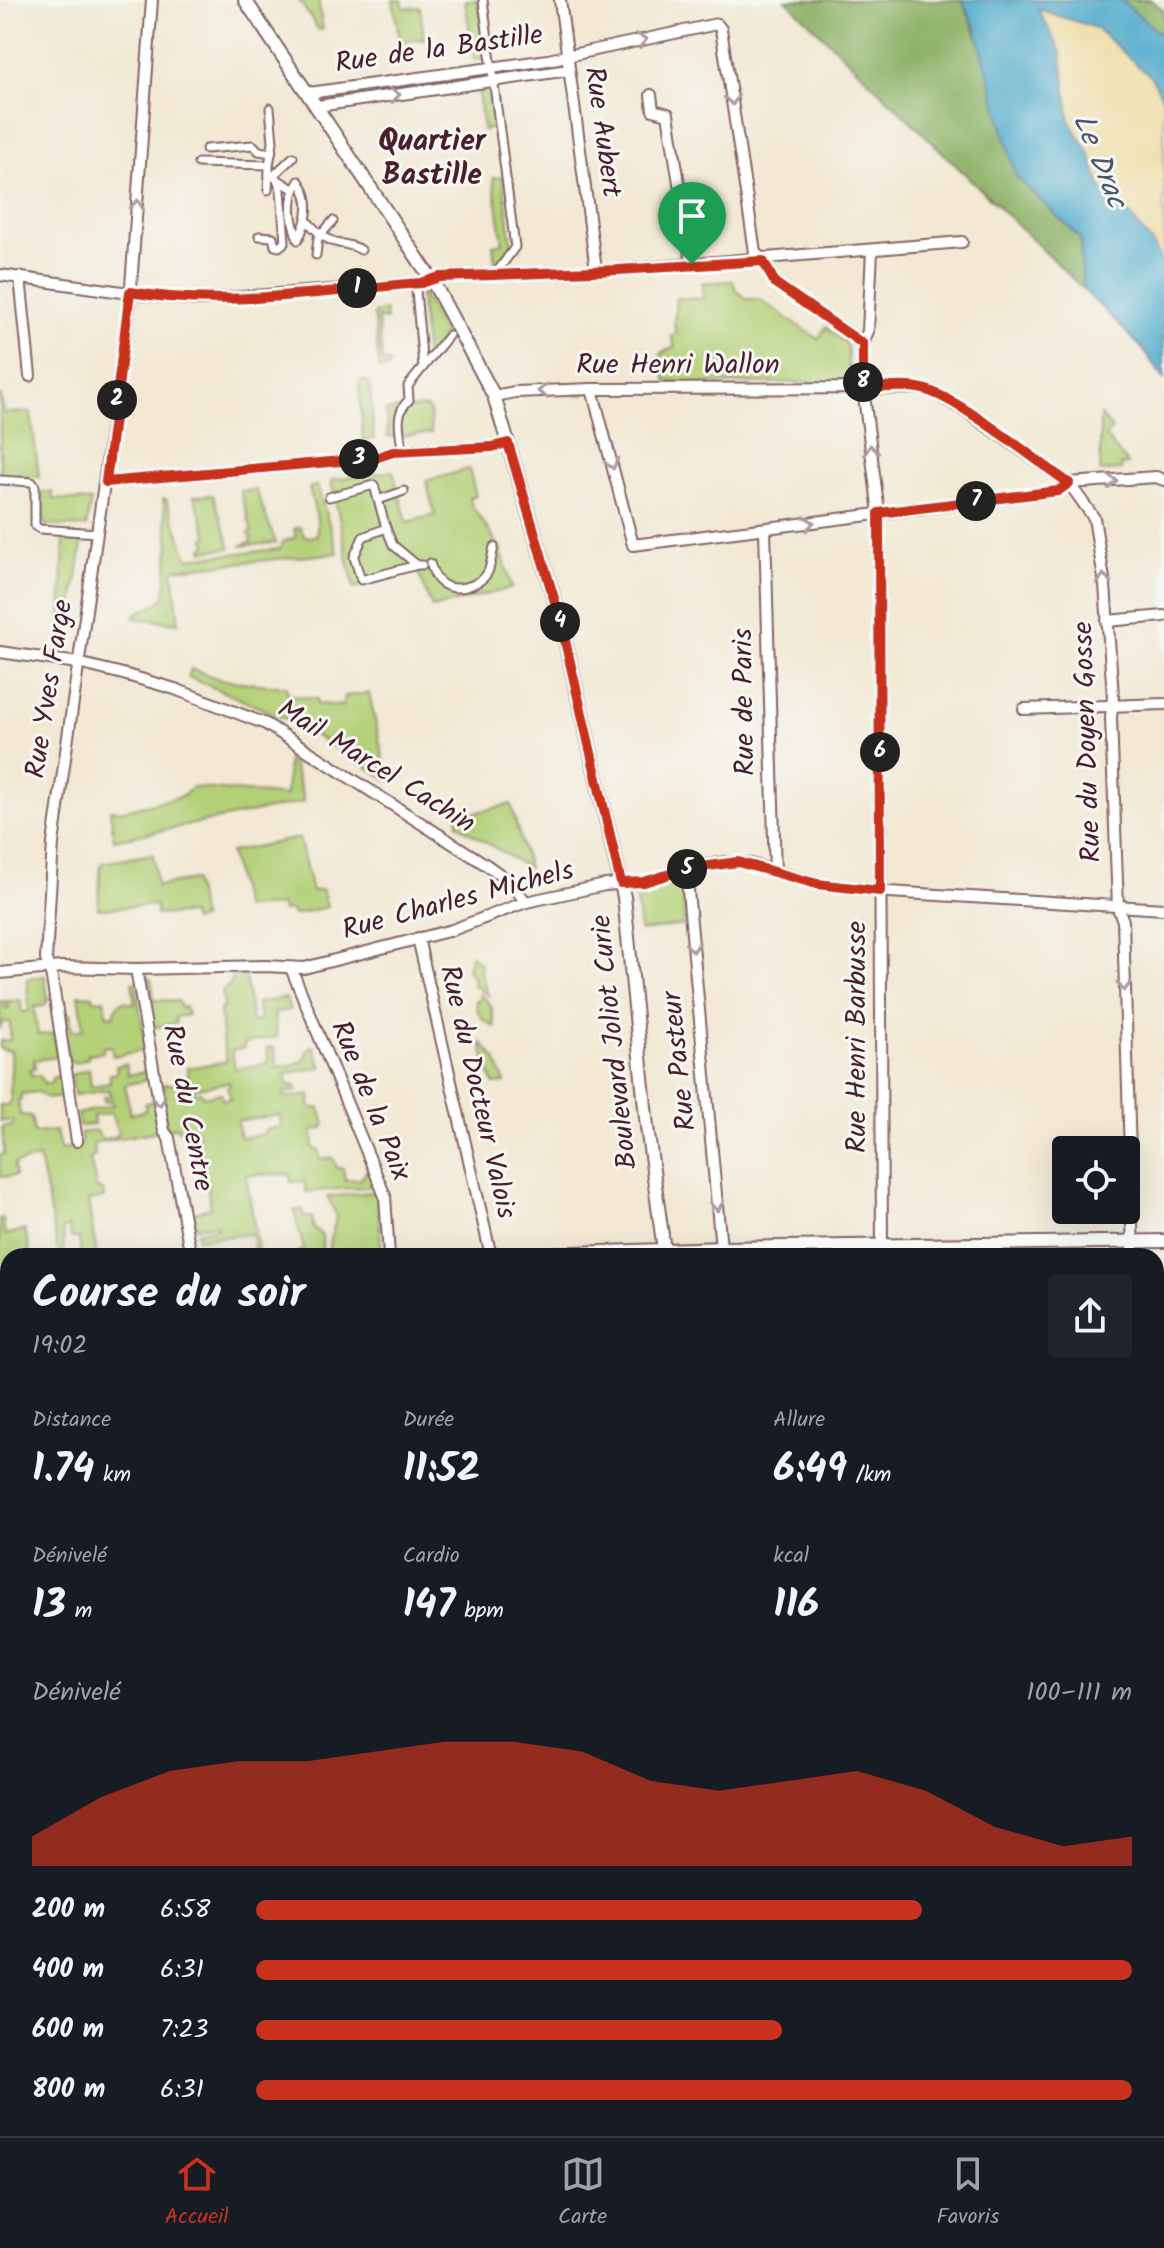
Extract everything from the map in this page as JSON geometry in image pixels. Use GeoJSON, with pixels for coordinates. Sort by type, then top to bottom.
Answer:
{"type":"FeatureCollection","features":[{"type":"Feature","properties":{"kind":"street","name":"Rue Yves Farge"},"geometry":{"type":"LineString","coordinates":[[77,1141],[52,975],[47,967],[53,843],[131,287],[152,0]]}},
{"type":"Feature","properties":{"kind":"street","name":"Boulevard Joliot Curie"},"geometry":{"type":"LineString","coordinates":[[245,0],[432,280],[494,396],[560,619],[621,883],[629,927],[634,1008],[663,1248]]}},
{"type":"Feature","properties":{"kind":"street"},"geometry":{"type":"LineString","coordinates":[[483,0],[515,247],[494,276]]}},
{"type":"Feature","properties":{"kind":"street","name":"Rue Aubert"},"geometry":{"type":"LineString","coordinates":[[560,0],[596,270]]}},
{"type":"Feature","properties":{"kind":"street","name":"Rue de la Bastille"},"geometry":{"type":"LineString","coordinates":[[309,93],[568,57],[717,24],[721,29],[755,252],[763,261]]}},
{"type":"Feature","properties":{"kind":"street","name":"Rue de la Bastille"},"geometry":{"type":"LineString","coordinates":[[318,106],[569,70]]}},
{"type":"Feature","properties":{"kind":"street"},"geometry":{"type":"LineString","coordinates":[[651,95],[653,110],[668,114],[692,264]]}},
{"type":"Feature","properties":{"kind":"street"},"geometry":{"type":"LineString","coordinates":[[259,236],[273,237],[275,246],[279,247],[285,242],[281,190],[269,165],[273,142],[270,108]]}},
{"type":"Feature","properties":{"kind":"street"},"geometry":{"type":"LineString","coordinates":[[206,149],[253,145],[256,149],[271,153]]}},
{"type":"Feature","properties":{"kind":"street"},"geometry":{"type":"LineString","coordinates":[[251,165],[256,149]]}},
{"type":"Feature","properties":{"kind":"street"},"geometry":{"type":"LineString","coordinates":[[268,190],[273,177],[293,157]]}},
{"type":"Feature","properties":{"kind":"street"},"geometry":{"type":"LineString","coordinates":[[198,163],[269,165]]}},
{"type":"Feature","properties":{"kind":"street"},"geometry":{"type":"LineString","coordinates":[[273,177],[293,189]]}},
{"type":"Feature","properties":{"kind":"street"},"geometry":{"type":"LineString","coordinates":[[299,181],[305,189],[308,217],[298,240],[291,217],[291,204],[293,189],[299,181]]}},
{"type":"Feature","properties":{"kind":"street"},"geometry":{"type":"LineString","coordinates":[[291,204],[308,217],[320,234],[331,241],[361,250]]}},
{"type":"Feature","properties":{"kind":"street"},"geometry":{"type":"LineString","coordinates":[[316,255],[320,234],[333,221]]}},
{"type":"Feature","properties":{"kind":"street"},"geometry":{"type":"LineString","coordinates":[[0,275],[131,287],[171,298],[222,300],[432,280],[763,261],[962,242]]}},
{"type":"Feature","properties":{"kind":"street"},"geometry":{"type":"LineString","coordinates":[[763,261],[775,283],[863,344],[868,331],[872,251]]}},
{"type":"Feature","properties":{"kind":"street"},"geometry":{"type":"LineString","coordinates":[[20,277],[30,376]]}},
{"type":"Feature","properties":{"kind":"street"},"geometry":{"type":"LineString","coordinates":[[416,291],[423,367]]}},
{"type":"Feature","properties":{"kind":"street"},"geometry":{"type":"LineString","coordinates":[[402,451],[398,415],[400,407],[409,400],[408,386],[449,335]]}},
{"type":"Feature","properties":{"kind":"street","name":"Rue Henri Barbusse"},"geometry":{"type":"LineString","coordinates":[[863,344],[863,388],[879,513],[882,1248]]}},
{"type":"Feature","properties":{"kind":"street","name":"Rue Henri Wallon"},"geometry":{"type":"LineString","coordinates":[[494,396],[515,392],[592,389],[863,388]]}},
{"type":"Feature","properties":{"kind":"street","name":"Rue du Doyen Gosse"},"geometry":{"type":"LineString","coordinates":[[863,388],[919,388],[933,392],[1069,483],[1094,518],[1101,556],[1112,706],[1118,908],[1123,921],[1132,1248]]}},
{"type":"Feature","properties":{"kind":"street"},"geometry":{"type":"LineString","coordinates":[[592,389],[633,545],[1058,491],[1069,483],[1160,479]]}},
{"type":"Feature","properties":{"kind":"street"},"geometry":{"type":"LineString","coordinates":[[106,482],[309,465],[375,458],[402,451],[492,447],[508,443]]}},
{"type":"Feature","properties":{"kind":"street"},"geometry":{"type":"LineString","coordinates":[[0,480],[32,482],[35,486],[35,526],[40,529],[97,533]]}},
{"type":"Feature","properties":{"kind":"street"},"geometry":{"type":"LineString","coordinates":[[329,497],[374,485],[393,545],[423,565],[447,587],[463,588],[479,581],[488,572],[494,547]]}},
{"type":"Feature","properties":{"kind":"street"},"geometry":{"type":"LineString","coordinates":[[378,500],[404,491]]}},
{"type":"Feature","properties":{"kind":"street"},"geometry":{"type":"LineString","coordinates":[[386,528],[363,537],[354,557],[361,580],[423,565]]}},
{"type":"Feature","properties":{"kind":"street","name":"Rue de Paris"},"geometry":{"type":"LineString","coordinates":[[765,530],[775,873]]}},
{"type":"Feature","properties":{"kind":"street"},"geometry":{"type":"LineString","coordinates":[[1107,621],[1164,616]]}},
{"type":"Feature","properties":{"kind":"street","name":"Mail Marcel Cachin"},"geometry":{"type":"LineString","coordinates":[[0,652],[78,663],[166,686],[266,724],[488,866],[510,882],[526,902]]}},
{"type":"Feature","properties":{"kind":"street"},"geometry":{"type":"LineString","coordinates":[[1024,709],[1164,704]]}},
{"type":"Feature","properties":{"kind":"street","name":"Rue Charles Michels"},"geometry":{"type":"LineString","coordinates":[[0,973],[47,967],[304,968],[452,930],[526,902],[621,883],[644,882],[686,869],[738,862],[817,884],[880,891],[1164,909]]}},
{"type":"Feature","properties":{"kind":"street","name":"Rue Pasteur"},"geometry":{"type":"LineString","coordinates":[[686,869],[721,1248]]}},
{"type":"Feature","properties":{"kind":"street","name":"Rue du Docteur Valois"},"geometry":{"type":"LineString","coordinates":[[418,938],[489,1248]]}},
{"type":"Feature","properties":{"kind":"street","name":"Rue de la Paix"},"geometry":{"type":"LineString","coordinates":[[291,968],[385,1196],[388,1248]]}},
{"type":"Feature","properties":{"kind":"street","name":"Rue du Centre"},"geometry":{"type":"LineString","coordinates":[[136,969],[164,1131],[169,1138],[190,1248]]}},
{"type":"Feature","properties":{"kind":"street"},"geometry":{"type":"LineString","coordinates":[[1007,1248],[1164,1241]]}},
{"type":"Feature","properties":{"kind":"green space"},"geometry":{"type":"Polygon","coordinates":[[[299,0],[318,0],[323,29],[319,30],[299,0]]]}},
{"type":"Feature","properties":{"kind":"green space"},"geometry":{"type":"Polygon","coordinates":[[[393,0],[402,0],[403,8],[420,7],[424,39],[400,41],[393,0]]]}},
{"type":"Feature","properties":{"kind":"green space"},"geometry":{"type":"Polygon","coordinates":[[[465,0],[478,0],[486,58],[474,60],[465,0]]]}},
{"type":"Feature","properties":{"kind":"green space"},"geometry":{"type":"Polygon","coordinates":[[[786,0],[962,0],[1051,209],[1080,238],[1083,289],[786,0]]]}},
{"type":"Feature","properties":{"kind":"green space"},"geometry":{"type":"Polygon","coordinates":[[[1121,0],[1152,0],[1164,11],[1164,37],[1121,0]]]}},
{"type":"Feature","properties":{"kind":"green space"},"geometry":{"type":"Polygon","coordinates":[[[490,90],[496,128],[483,130],[478,91],[490,90]]]}},
{"type":"Feature","properties":{"kind":"green space"},"geometry":{"type":"Polygon","coordinates":[[[503,177],[512,245],[496,268],[493,245],[503,243],[493,178],[503,177]]]}},
{"type":"Feature","properties":{"kind":"green space"},"geometry":{"type":"Polygon","coordinates":[[[733,281],[737,291],[746,299],[759,299],[818,339],[826,327],[847,344],[849,374],[840,382],[667,382],[660,365],[661,353],[675,347],[671,336],[677,333],[674,325],[676,298],[703,299],[702,283],[733,281]]]}},
{"type":"Feature","properties":{"kind":"green space"},"geometry":{"type":"Polygon","coordinates":[[[420,294],[444,333],[426,359],[420,294]]]}},
{"type":"Feature","properties":{"kind":"green space"},"geometry":{"type":"Polygon","coordinates":[[[385,310],[386,320],[378,318],[382,360],[390,364],[389,368],[379,369],[374,313],[385,310]]]}},
{"type":"Feature","properties":{"kind":"green space"},"geometry":{"type":"Polygon","coordinates":[[[362,380],[369,382],[374,439],[363,440],[359,385],[362,380]]]}},
{"type":"Feature","properties":{"kind":"green space"},"geometry":{"type":"Polygon","coordinates":[[[0,394],[4,413],[31,412],[39,477],[0,476],[0,394]]]}},
{"type":"Feature","properties":{"kind":"green space"},"geometry":{"type":"Polygon","coordinates":[[[425,407],[430,412],[431,433],[388,437],[386,411],[425,407]]]}},
{"type":"Feature","properties":{"kind":"green space"},"geometry":{"type":"Polygon","coordinates":[[[1100,415],[1112,429],[1105,436],[1128,464],[1121,465],[1122,470],[1100,472],[1100,415]]]}},
{"type":"Feature","properties":{"kind":"green space"},"geometry":{"type":"Polygon","coordinates":[[[469,469],[476,496],[469,498],[501,549],[512,588],[432,608],[418,572],[354,588],[331,480],[393,471],[407,522],[435,515],[426,481],[469,469]]]}},
{"type":"Feature","properties":{"kind":"green space"},"geometry":{"type":"Polygon","coordinates":[[[317,485],[338,553],[175,569],[179,623],[134,618],[135,614],[158,603],[165,596],[169,546],[163,499],[166,499],[188,558],[280,549],[282,542],[296,537],[294,529],[300,527],[304,536],[317,535],[317,519],[309,488],[317,485]]]}},
{"type":"Feature","properties":{"kind":"green space"},"geometry":{"type":"Polygon","coordinates":[[[256,490],[276,543],[240,546],[252,541],[249,533],[252,531],[240,491],[256,490]]]}},
{"type":"Feature","properties":{"kind":"green space"},"geometry":{"type":"Polygon","coordinates":[[[41,492],[53,492],[53,499],[91,501],[86,527],[45,525],[41,492]]]}},
{"type":"Feature","properties":{"kind":"green space"},"geometry":{"type":"Polygon","coordinates":[[[213,495],[231,548],[203,551],[208,536],[194,496],[213,495]]]}},
{"type":"Feature","properties":{"kind":"green space"},"geometry":{"type":"Polygon","coordinates":[[[64,536],[83,537],[71,618],[61,626],[64,536]]]}},
{"type":"Feature","properties":{"kind":"green space"},"geometry":{"type":"Polygon","coordinates":[[[191,669],[222,680],[286,687],[289,695],[317,699],[317,704],[343,706],[345,696],[369,693],[388,780],[291,721],[188,677],[191,669]]]}},
{"type":"Feature","properties":{"kind":"green space"},"geometry":{"type":"Polygon","coordinates":[[[288,759],[292,760],[304,802],[114,840],[110,810],[120,811],[183,796],[192,787],[286,796],[288,759]]]}},
{"type":"Feature","properties":{"kind":"green space"},"geometry":{"type":"Polygon","coordinates":[[[511,804],[528,868],[458,825],[457,817],[511,804]]]}},
{"type":"Feature","properties":{"kind":"green space"},"geometry":{"type":"Polygon","coordinates":[[[299,838],[312,891],[322,890],[327,907],[293,915],[291,910],[283,911],[281,905],[244,909],[230,852],[299,838]]]}},
{"type":"Feature","properties":{"kind":"green space"},"geometry":{"type":"Polygon","coordinates":[[[153,854],[157,886],[194,880],[202,919],[193,921],[191,914],[156,915],[156,905],[98,909],[101,863],[153,854]]]}},
{"type":"Feature","properties":{"kind":"green space"},"geometry":{"type":"Polygon","coordinates":[[[669,885],[683,893],[685,925],[640,931],[636,895],[669,885]]]}},
{"type":"Feature","properties":{"kind":"green space"},"geometry":{"type":"Polygon","coordinates":[[[471,955],[481,964],[480,972],[488,995],[473,985],[474,979],[467,969],[471,955]]]}},
{"type":"Feature","properties":{"kind":"green space"},"geometry":{"type":"Polygon","coordinates":[[[232,975],[245,975],[252,1022],[260,1021],[257,1003],[286,998],[290,1010],[274,1013],[277,1037],[244,1043],[244,1048],[232,1051],[235,1069],[269,1063],[267,1048],[274,1047],[278,1067],[297,1064],[304,1060],[313,1046],[322,1067],[285,1074],[289,1086],[296,1085],[297,1091],[284,1093],[285,1098],[310,1095],[311,1108],[320,1108],[325,1124],[322,1129],[313,1130],[314,1149],[319,1150],[320,1159],[333,1158],[337,1168],[343,1168],[345,1180],[361,1179],[368,1169],[376,1186],[306,1192],[305,1181],[291,1182],[290,1174],[246,1175],[258,1248],[254,1248],[252,1234],[198,1239],[197,1232],[217,1228],[216,1224],[196,1227],[193,1212],[211,1208],[197,1129],[167,1129],[161,1091],[165,1090],[164,1084],[183,1084],[182,1078],[188,1076],[187,1068],[227,1061],[222,1038],[222,991],[230,985],[232,975]],[[229,1082],[193,1089],[195,1093],[202,1092],[203,1097],[221,1093],[223,1100],[231,1098],[227,1087],[230,1086],[229,1082]],[[280,1115],[237,1121],[240,1138],[281,1127],[280,1115]]]}},
{"type":"Feature","properties":{"kind":"green space"},"geometry":{"type":"Polygon","coordinates":[[[45,976],[48,1000],[44,1006],[34,1007],[38,1035],[53,1033],[58,1057],[34,1060],[35,1068],[30,1069],[31,1075],[39,1075],[45,1084],[52,1083],[52,1078],[59,1076],[63,1097],[48,1099],[38,1092],[21,1094],[18,1100],[20,1115],[31,1116],[34,1133],[56,1131],[60,1150],[81,1145],[81,1133],[96,1130],[102,1139],[115,1137],[118,1133],[111,1113],[93,1116],[94,1125],[79,1126],[77,1114],[113,1105],[112,1100],[105,1102],[103,1097],[110,1096],[109,1090],[74,1095],[71,1075],[89,1069],[91,1086],[110,1083],[110,1074],[117,1073],[116,1066],[126,1064],[128,1075],[149,1071],[150,1079],[125,1085],[130,1114],[145,1111],[145,1104],[154,1101],[159,1131],[93,1143],[95,1156],[90,1159],[97,1189],[103,1190],[104,1198],[88,1201],[96,1248],[80,1248],[79,1238],[71,1238],[69,1227],[63,1229],[64,1248],[57,1248],[39,1158],[14,1164],[15,1176],[0,1177],[0,1155],[4,1154],[2,1127],[13,1126],[13,1121],[0,1121],[0,1105],[7,1105],[11,1100],[11,1051],[0,1049],[0,1041],[10,1040],[10,1022],[2,1022],[0,1029],[0,1001],[6,1001],[5,1008],[9,1008],[8,1001],[21,1000],[23,1012],[29,1011],[27,979],[45,976]]]}},
{"type":"Feature","properties":{"kind":"green space"},"geometry":{"type":"Polygon","coordinates":[[[148,976],[154,1000],[178,1001],[188,1015],[175,1017],[176,1023],[151,1028],[142,979],[148,976]]]}},
{"type":"Feature","properties":{"kind":"green space"},"geometry":{"type":"Polygon","coordinates":[[[132,982],[136,982],[146,1050],[113,1056],[111,1046],[103,1047],[103,1052],[88,1054],[88,1058],[76,1063],[68,1061],[62,1015],[70,1014],[72,1031],[84,1029],[79,995],[93,996],[94,1000],[104,999],[107,1016],[114,1015],[118,1004],[124,1001],[135,1004],[132,982]]]}},
{"type":"Feature","properties":{"kind":"green space"},"geometry":{"type":"Polygon","coordinates":[[[480,994],[491,1005],[495,1027],[479,1013],[476,1000],[479,1001],[480,994]]]}},
{"type":"Feature","properties":{"kind":"green space"},"geometry":{"type":"Polygon","coordinates":[[[481,1042],[496,1059],[505,1083],[494,1084],[481,1042]]]}},
{"type":"Feature","properties":{"kind":"green space"},"geometry":{"type":"Polygon","coordinates":[[[370,1192],[377,1194],[381,1248],[329,1248],[336,1221],[327,1197],[370,1192]]]}},
{"type":"Feature","properties":{"kind":"green space"},"geometry":{"type":"Polygon","coordinates":[[[303,1209],[304,1217],[312,1217],[313,1227],[322,1236],[323,1248],[304,1248],[294,1211],[303,1209]]]}},
{"type":"Feature","properties":{"kind":"green space"},"geometry":{"type":"Polygon","coordinates":[[[3,1218],[5,1235],[25,1230],[29,1248],[0,1248],[0,1219],[3,1218]]]}},
{"type":"Feature","properties":{"kind":"sand","name":"Le Drac"},"geometry":{"type":"Polygon","coordinates":[[[962,0],[1121,0],[1164,37],[1164,379],[1141,347],[1083,289],[1080,238],[1016,177],[976,28],[962,0]]]}},
{"type":"Feature","properties":{"kind":"water","name":"Le Drac"},"geometry":{"type":"Polygon","coordinates":[[[962,0],[1121,0],[1164,37],[1164,101],[1152,78],[1096,28],[1038,9],[1061,52],[1070,122],[1089,152],[1102,189],[1129,214],[1155,247],[1164,269],[1164,379],[1141,347],[1083,289],[1080,238],[1016,177],[976,28],[962,0]]]}},
{"type":"Feature","properties":{"kind":"district","name":"Quartier Bastille"},"geometry":{"type":"Point","coordinates":[432,159]}},
{"type":"Feature","properties":{"kind":"route"},"geometry":{"type":"LineString","coordinates":[[763,261],[775,283],[863,344],[863,388],[919,388],[933,392],[1069,483],[1058,491],[879,513],[880,891],[817,884],[738,862],[686,869],[644,882],[621,883],[560,619],[508,443],[492,447],[393,452],[375,458],[106,482],[130,292],[171,298],[222,300],[421,283],[440,277],[692,264],[763,261]]}}]}
